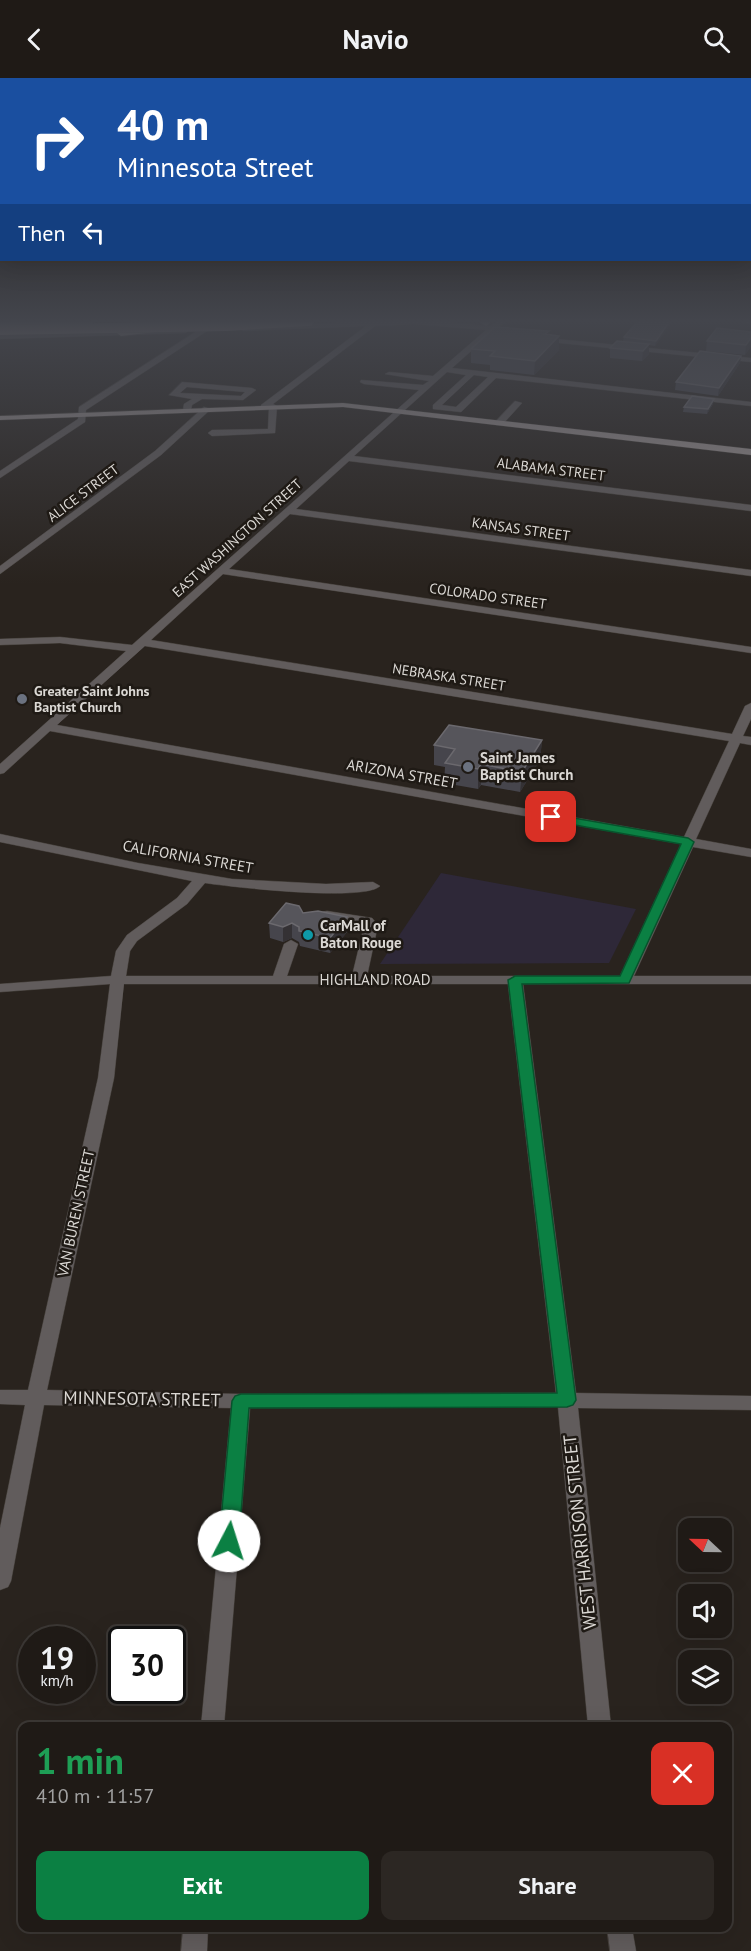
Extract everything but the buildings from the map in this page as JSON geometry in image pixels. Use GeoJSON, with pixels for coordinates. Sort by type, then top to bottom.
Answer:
{"type":"FeatureCollection","features":[{"type":"Feature","properties":{"kind":"main road"},"geometry":{"type":"LineString","coordinates":[[0,418],[219,408]]}},
{"type":"Feature","properties":{"kind":"main road"},"geometry":{"type":"LineString","coordinates":[[373,408],[751,452]]}},
{"type":"Feature","properties":{"kind":"street"},"geometry":{"type":"LineString","coordinates":[[0,475],[82,420],[83,408]]}},
{"type":"Feature","properties":{"kind":"street"},"geometry":{"type":"LineString","coordinates":[[212,433],[272,430],[269,408]]}},
{"type":"Feature","properties":{"kind":"street","name":"EAST WASHINGTON STREET"},"geometry":{"type":"LineString","coordinates":[[0,770],[404,408]]}},
{"type":"Feature","properties":{"kind":"street"},"geometry":{"type":"LineString","coordinates":[[499,423],[513,408]]}},
{"type":"Feature","properties":{"kind":"street","name":"ALICE STREET"},"geometry":{"type":"LineString","coordinates":[[0,571],[158,453],[207,409]]}},
{"type":"Feature","properties":{"kind":"street","name":"ALABAMA STREET"},"geometry":{"type":"LineString","coordinates":[[347,458],[751,508]]}},
{"type":"Feature","properties":{"kind":"street","name":"KANSAS STREET"},"geometry":{"type":"LineString","coordinates":[[287,511],[751,573]]}},
{"type":"Feature","properties":{"kind":"street","name":"COLORADO STREET"},"geometry":{"type":"LineString","coordinates":[[220,571],[751,650]]}},
{"type":"Feature","properties":{"kind":"street","name":"NEBRASKA STREET"},"geometry":{"type":"LineString","coordinates":[[0,642],[60,640],[138,645],[751,741]]}},
{"type":"Feature","properties":{"kind":"street"},"geometry":{"type":"LineString","coordinates":[[625,980],[751,706]]}},
{"type":"Feature","properties":{"kind":"street","name":"ARIZONA STREET"},"geometry":{"type":"LineString","coordinates":[[48,727],[751,853]]}},
{"type":"Feature","properties":{"kind":"street","name":"CALIFORNIA STREET"},"geometry":{"type":"LineString","coordinates":[[0,838],[230,883],[297,889],[373,886]]}},
{"type":"Feature","properties":{"kind":"street","name":"VAN BUREN STREET"},"geometry":{"type":"LineString","coordinates":[[0,1581],[36,1397],[106,1078],[118,980],[126,945],[182,901],[202,878]]}},
{"type":"Feature","properties":{"kind":"street"},"geometry":{"type":"LineString","coordinates":[[316,919],[323,914],[367,921],[371,925],[359,980]]}},
{"type":"Feature","properties":{"kind":"street"},"geometry":{"type":"LineString","coordinates":[[279,979],[291,944]]}},
{"type":"Feature","properties":{"kind":"street","name":"HIGHLAND ROAD"},"geometry":{"type":"LineString","coordinates":[[0,988],[65,981],[118,980],[751,980]]}},
{"type":"Feature","properties":{"kind":"street","name":"WEST HARRISON STREET"},"geometry":{"type":"LineString","coordinates":[[515,980],[567,1400],[600,1722]]}},
{"type":"Feature","properties":{"kind":"street","name":"MINNESOTA STREET"},"geometry":{"type":"LineString","coordinates":[[0,1397],[241,1401],[567,1400],[751,1403]]}},
{"type":"Feature","properties":{"kind":"street"},"geometry":{"type":"LineString","coordinates":[[213,1722],[241,1401]]}},
{"type":"Feature","properties":{"kind":"street"},"geometry":{"type":"LineString","coordinates":[[194,1951],[196,1932]]}},
{"type":"Feature","properties":{"kind":"street"},"geometry":{"type":"LineString","coordinates":[[621,1932],[623,1951]]}},
{"type":"Feature","properties":{"kind":"shaded area"},"geometry":{"type":"Polygon","coordinates":[[[441,873],[636,909],[609,963],[380,964],[441,873]]]}},
{"type":"Feature","properties":{"kind":"place","name":"Greater Saint Johns Baptist Church"},"geometry":{"type":"Point","coordinates":[22,699]}},
{"type":"Feature","properties":{"kind":"place","name":"Saint James Baptist Church"},"geometry":{"type":"Point","coordinates":[468,767]}},
{"type":"Feature","properties":{"kind":"place","name":"CarMall of Baton Rouge"},"geometry":{"type":"Point","coordinates":[308,935]}},
{"type":"Feature","properties":{"kind":"route"},"geometry":{"type":"LineString","coordinates":[[229,1541],[241,1401],[567,1400],[515,980],[625,980],[688,842],[551,817]]}}]}
